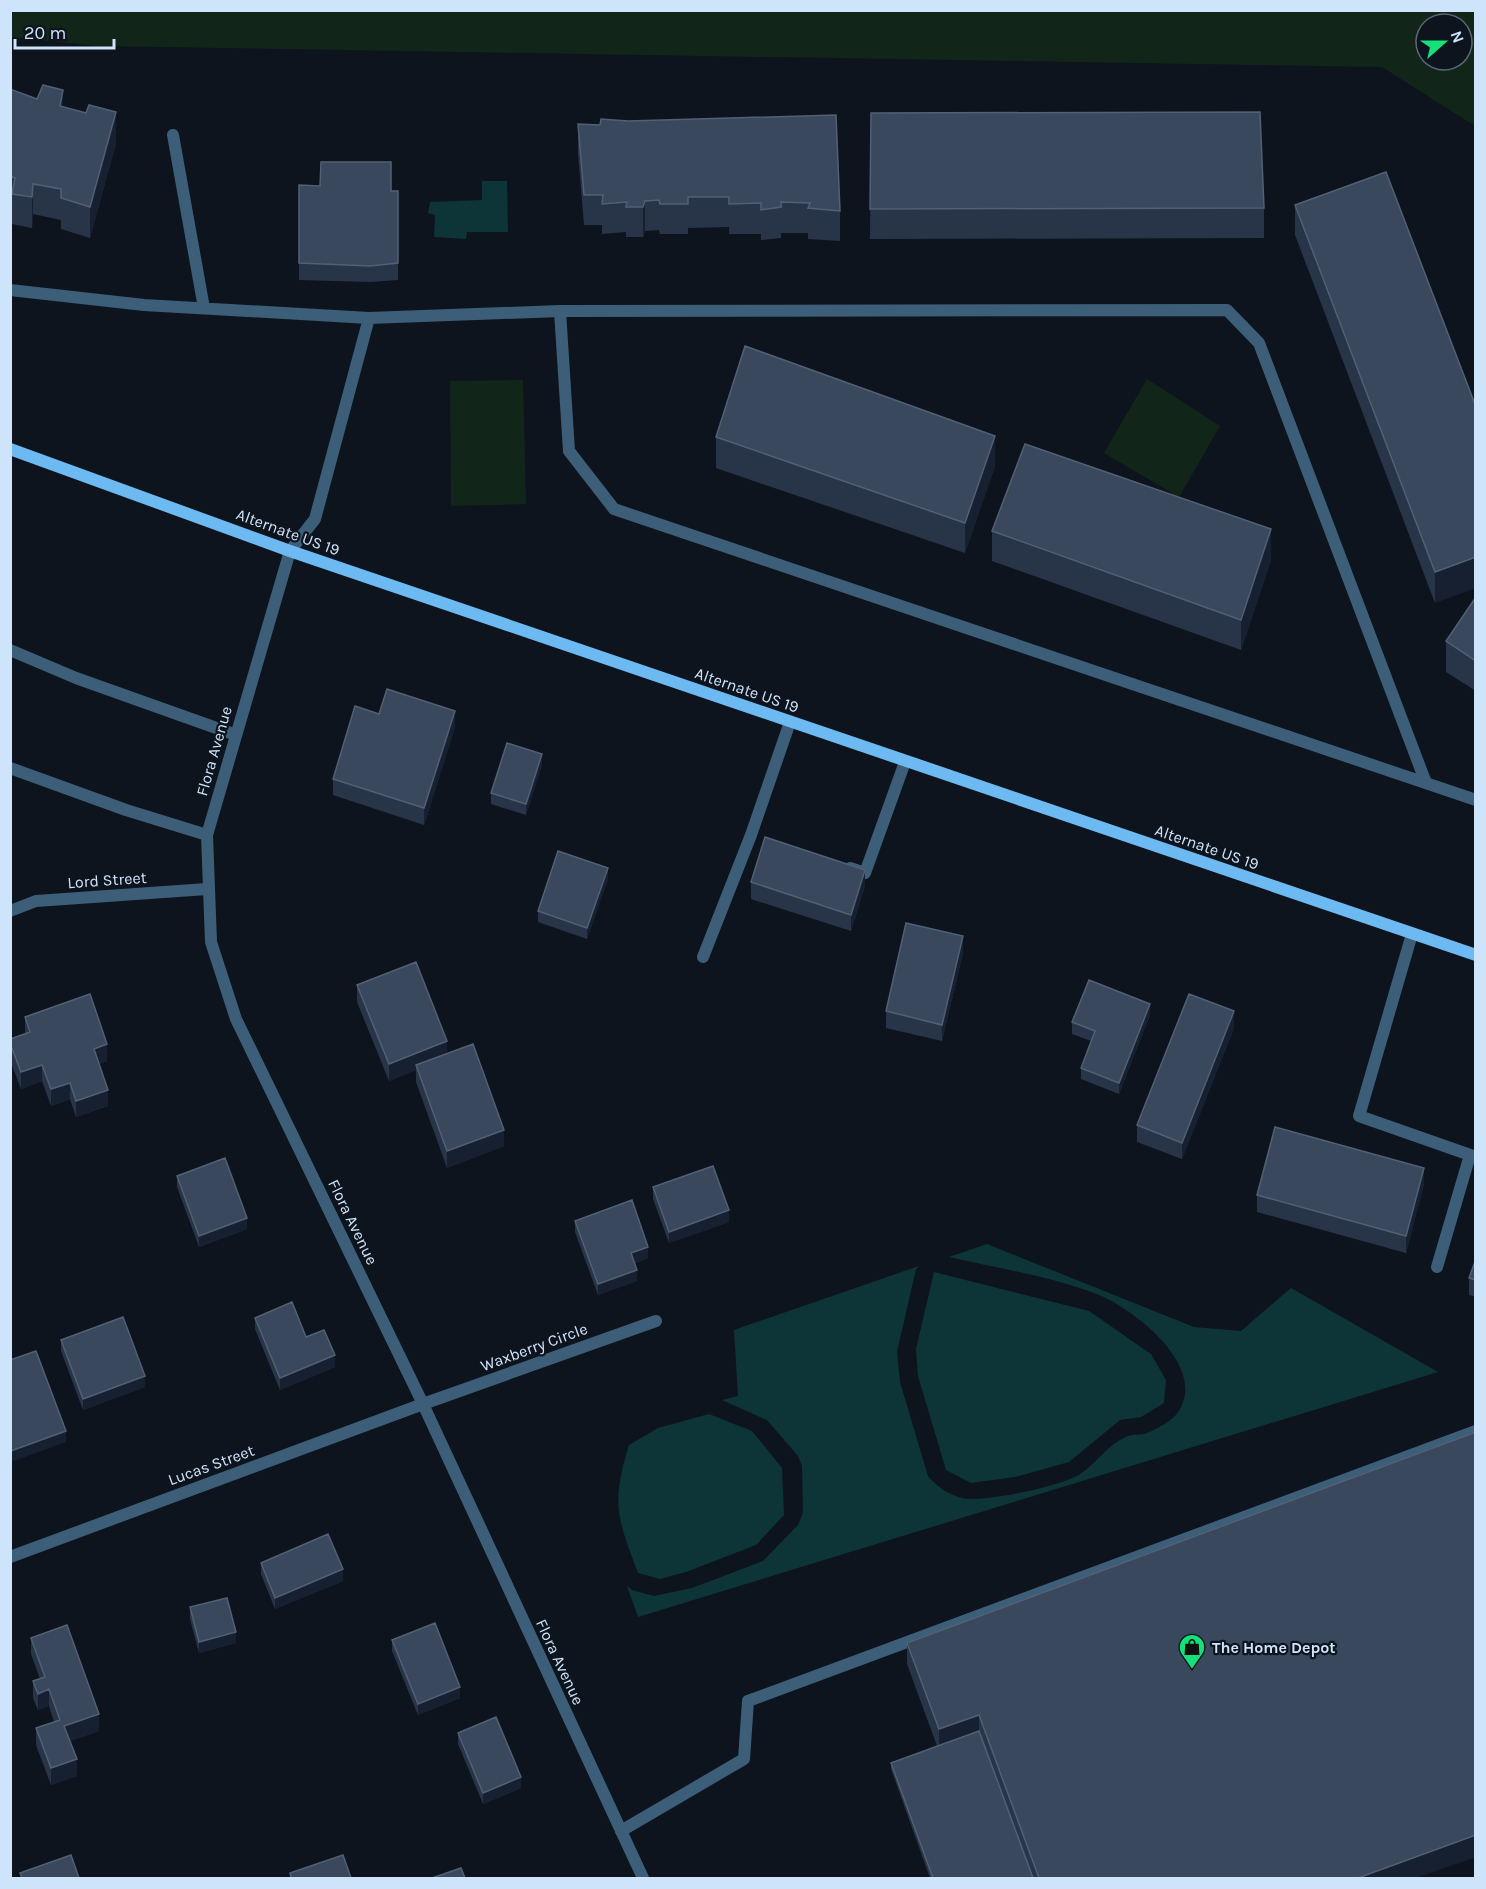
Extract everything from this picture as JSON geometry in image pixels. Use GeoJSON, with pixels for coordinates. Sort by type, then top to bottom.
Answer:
{"type":"FeatureCollection","features":[{"type":"Feature","properties":{"kind":"main road","name":"Alternate US 19"},"geometry":{"type":"LineString","coordinates":[[10,449],[290,551],[1476,955]]}},
{"type":"Feature","properties":{"kind":"street"},"geometry":{"type":"LineString","coordinates":[[173,135],[204,308]]}},
{"type":"Feature","properties":{"kind":"street"},"geometry":{"type":"LineString","coordinates":[[10,290],[144,305],[369,318],[560,311],[1227,310],[1259,344],[1426,783]]}},
{"type":"Feature","properties":{"kind":"street"},"geometry":{"type":"LineString","coordinates":[[560,311],[569,451],[614,509],[1476,800]]}},
{"type":"Feature","properties":{"kind":"street"},"geometry":{"type":"LineString","coordinates":[[290,551],[315,519],[369,318]]}},
{"type":"Feature","properties":{"kind":"street","name":"Flora Avenue"},"geometry":{"type":"LineString","coordinates":[[290,551],[207,835],[207,889],[211,942],[236,1019],[423,1404],[643,1878]]}},
{"type":"Feature","properties":{"kind":"street"},"geometry":{"type":"LineString","coordinates":[[10,650],[76,678],[236,735]]}},
{"type":"Feature","properties":{"kind":"street"},"geometry":{"type":"LineString","coordinates":[[703,957],[757,836],[790,722]]}},
{"type":"Feature","properties":{"kind":"street"},"geometry":{"type":"LineString","coordinates":[[834,863],[865,873],[904,762]]}},
{"type":"Feature","properties":{"kind":"street"},"geometry":{"type":"LineString","coordinates":[[10,768],[126,810],[207,835]]}},
{"type":"Feature","properties":{"kind":"street","name":"Lord Street"},"geometry":{"type":"LineString","coordinates":[[10,911],[36,901],[207,889]]}},
{"type":"Feature","properties":{"kind":"street"},"geometry":{"type":"LineString","coordinates":[[1412,934],[1359,1116],[1473,1156],[1437,1267]]}},
{"type":"Feature","properties":{"kind":"street","name":"Waxberry Circle"},"geometry":{"type":"LineString","coordinates":[[423,1404],[656,1321]]}},
{"type":"Feature","properties":{"kind":"street","name":"Lucas Street"},"geometry":{"type":"LineString","coordinates":[[10,1557],[423,1404]]}},
{"type":"Feature","properties":{"kind":"street"},"geometry":{"type":"LineString","coordinates":[[621,1831],[744,1759],[748,1701],[1476,1431]]}},
{"type":"Feature","properties":{"kind":"shaded area"},"geometry":{"type":"Polygon","coordinates":[[[10,11],[1475,11],[1475,126],[1382,67],[97,46],[11,37],[10,11]]]}},
{"type":"Feature","properties":{"kind":"shaded area"},"geometry":{"type":"Polygon","coordinates":[[[482,181],[507,181],[508,232],[467,232],[466,239],[434,237],[435,215],[428,213],[430,202],[482,200],[482,181]]]}},
{"type":"Feature","properties":{"kind":"shaded area"},"geometry":{"type":"Polygon","coordinates":[[[1147,379],[1220,426],[1179,497],[1104,453],[1147,379]]]}},
{"type":"Feature","properties":{"kind":"shaded area"},"geometry":{"type":"Polygon","coordinates":[[[523,380],[526,504],[451,506],[450,381],[523,380]]]}},
{"type":"Feature","properties":{"kind":"shaded area"},"geometry":{"type":"Polygon","coordinates":[[[987,1244],[1194,1327],[1241,1331],[1291,1288],[1438,1372],[638,1617],[627,1586],[632,1590],[654,1596],[692,1588],[763,1561],[798,1525],[803,1513],[802,1466],[798,1456],[767,1420],[722,1400],[738,1396],[734,1330],[919,1266],[916,1269],[897,1352],[900,1382],[928,1476],[943,1490],[962,1498],[1004,1496],[1071,1479],[1086,1470],[1120,1440],[1130,1435],[1152,1431],[1175,1416],[1184,1398],[1184,1379],[1177,1361],[1164,1342],[1147,1326],[1110,1300],[1077,1287],[949,1257],[987,1244]]]}},
{"type":"Feature","properties":{"kind":"shaded area"},"geometry":{"type":"Polygon","coordinates":[[[934,1272],[1089,1311],[1151,1354],[1166,1380],[1164,1403],[1141,1417],[1120,1420],[1069,1462],[1015,1477],[971,1483],[946,1470],[918,1376],[916,1349],[934,1272]]]}},
{"type":"Feature","properties":{"kind":"shaded area"},"geometry":{"type":"Polygon","coordinates":[[[709,1414],[752,1431],[782,1468],[784,1515],[756,1545],[686,1572],[660,1579],[638,1573],[621,1523],[618,1497],[629,1445],[658,1428],[709,1414]]]}},
{"type":"Feature","properties":{"kind":"building"},"geometry":{"type":"Polygon","coordinates":[[[43,85],[63,90],[60,106],[86,113],[89,105],[116,112],[90,207],[61,198],[61,189],[33,184],[32,197],[12,194],[15,178],[10,176],[10,89],[37,99],[43,85]]]}},
{"type":"Feature","properties":{"kind":"building"},"geometry":{"type":"Polygon","coordinates":[[[1260,112],[1264,208],[870,209],[871,113],[1260,112]]]}},
{"type":"Feature","properties":{"kind":"building"},"geometry":{"type":"Polygon","coordinates":[[[836,115],[840,211],[808,208],[810,203],[781,202],[781,207],[761,210],[761,203],[729,204],[729,197],[688,197],[688,204],[660,204],[659,200],[645,201],[643,207],[626,207],[627,202],[602,204],[603,195],[584,195],[578,124],[600,125],[601,119],[628,121],[836,115]]]}},
{"type":"Feature","properties":{"kind":"building"},"geometry":{"type":"Polygon","coordinates":[[[321,162],[391,162],[391,191],[398,191],[398,263],[370,266],[299,263],[299,185],[320,186],[321,162]]]}},
{"type":"Feature","properties":{"kind":"building"},"geometry":{"type":"Polygon","coordinates":[[[1386,172],[1476,407],[1476,557],[1435,572],[1295,205],[1386,172]]]}},
{"type":"Feature","properties":{"kind":"building"},"geometry":{"type":"Polygon","coordinates":[[[745,346],[995,436],[965,523],[716,437],[745,346]]]}},
{"type":"Feature","properties":{"kind":"building"},"geometry":{"type":"Polygon","coordinates":[[[1025,444],[1271,529],[1241,620],[992,531],[1025,444]]]}},
{"type":"Feature","properties":{"kind":"building"},"geometry":{"type":"Polygon","coordinates":[[[1476,597],[1476,661],[1446,641],[1476,597]]]}},
{"type":"Feature","properties":{"kind":"building"},"geometry":{"type":"Polygon","coordinates":[[[387,689],[455,711],[424,808],[333,779],[355,706],[379,714],[387,689]]]}},
{"type":"Feature","properties":{"kind":"building"},"geometry":{"type":"Polygon","coordinates":[[[507,743],[542,754],[526,804],[491,793],[507,743]]]}},
{"type":"Feature","properties":{"kind":"building"},"geometry":{"type":"Polygon","coordinates":[[[765,837],[865,870],[851,915],[751,882],[765,837]]]}},
{"type":"Feature","properties":{"kind":"building"},"geometry":{"type":"Polygon","coordinates":[[[558,851],[608,868],[587,928],[538,911],[558,851]]]}},
{"type":"Feature","properties":{"kind":"building"},"geometry":{"type":"Polygon","coordinates":[[[906,923],[963,936],[942,1025],[886,1011],[906,923]]]}},
{"type":"Feature","properties":{"kind":"building"},"geometry":{"type":"Polygon","coordinates":[[[416,962],[447,1041],[389,1064],[357,985],[416,962]]]}},
{"type":"Feature","properties":{"kind":"building"},"geometry":{"type":"Polygon","coordinates":[[[1089,980],[1150,1004],[1119,1083],[1081,1068],[1095,1031],[1072,1022],[1089,980]]]}},
{"type":"Feature","properties":{"kind":"building"},"geometry":{"type":"Polygon","coordinates":[[[90,994],[107,1044],[94,1049],[108,1090],[76,1101],[70,1083],[51,1089],[42,1065],[21,1072],[10,1039],[30,1032],[25,1017],[90,994]]]}},
{"type":"Feature","properties":{"kind":"building"},"geometry":{"type":"Polygon","coordinates":[[[1189,994],[1234,1011],[1182,1143],[1137,1125],[1189,994]]]}},
{"type":"Feature","properties":{"kind":"building"},"geometry":{"type":"Polygon","coordinates":[[[473,1044],[504,1130],[447,1151],[416,1065],[473,1044]]]}},
{"type":"Feature","properties":{"kind":"building"},"geometry":{"type":"Polygon","coordinates":[[[1275,1127],[1424,1168],[1406,1236],[1257,1195],[1275,1127]]]}},
{"type":"Feature","properties":{"kind":"building"},"geometry":{"type":"Polygon","coordinates":[[[225,1158],[247,1218],[199,1236],[177,1176],[225,1158]]]}},
{"type":"Feature","properties":{"kind":"building"},"geometry":{"type":"Polygon","coordinates":[[[713,1166],[729,1210],[669,1232],[653,1187],[713,1166]]]}},
{"type":"Feature","properties":{"kind":"building"},"geometry":{"type":"Polygon","coordinates":[[[632,1200],[648,1247],[631,1253],[637,1270],[598,1284],[575,1221],[632,1200]]]}},
{"type":"Feature","properties":{"kind":"building"},"geometry":{"type":"Polygon","coordinates":[[[1476,1259],[1476,1280],[1469,1278],[1476,1259]]]}},
{"type":"Feature","properties":{"kind":"building"},"geometry":{"type":"Polygon","coordinates":[[[292,1302],[306,1337],[324,1330],[335,1355],[280,1378],[255,1318],[292,1302]]]}},
{"type":"Feature","properties":{"kind":"building"},"geometry":{"type":"Polygon","coordinates":[[[123,1317],[145,1376],[83,1399],[61,1340],[123,1317]]]}},
{"type":"Feature","properties":{"kind":"building"},"geometry":{"type":"Polygon","coordinates":[[[36,1351],[66,1431],[11,1451],[10,1360],[36,1351]]]}},
{"type":"Feature","properties":{"kind":"building","name":"The Home Depot"},"geometry":{"type":"Polygon","coordinates":[[[1476,1432],[1476,1835],[1358,1878],[1039,1878],[979,1715],[939,1729],[907,1643],[1476,1432]]]}},
{"type":"Feature","properties":{"kind":"building"},"geometry":{"type":"Polygon","coordinates":[[[328,1534],[343,1569],[275,1598],[261,1563],[328,1534]]]}},
{"type":"Feature","properties":{"kind":"building"},"geometry":{"type":"Polygon","coordinates":[[[227,1598],[236,1632],[199,1642],[190,1607],[227,1598]]]}},
{"type":"Feature","properties":{"kind":"building"},"geometry":{"type":"Polygon","coordinates":[[[435,1623],[460,1687],[418,1704],[392,1640],[435,1623]]]}},
{"type":"Feature","properties":{"kind":"building"},"geometry":{"type":"Polygon","coordinates":[[[67,1625],[99,1714],[64,1726],[77,1759],[51,1768],[36,1728],[60,1720],[49,1689],[38,1694],[33,1681],[45,1677],[31,1638],[67,1625]]]}},
{"type":"Feature","properties":{"kind":"building"},"geometry":{"type":"Polygon","coordinates":[[[496,1717],[521,1777],[483,1793],[458,1733],[496,1717]]]}},
{"type":"Feature","properties":{"kind":"building"},"geometry":{"type":"Polygon","coordinates":[[[979,1731],[1033,1878],[933,1878],[891,1763],[979,1731]]]}},
{"type":"Feature","properties":{"kind":"building"},"geometry":{"type":"Polygon","coordinates":[[[71,1855],[79,1878],[22,1878],[20,1873],[71,1855]]]}},
{"type":"Feature","properties":{"kind":"building"},"geometry":{"type":"Polygon","coordinates":[[[343,1855],[351,1878],[291,1878],[290,1873],[343,1855]]]}},
{"type":"Feature","properties":{"kind":"building"},"geometry":{"type":"Polygon","coordinates":[[[461,1868],[465,1878],[432,1878],[461,1868]]]}},
{"type":"Feature","properties":{"kind":"place","name":"The Home Depot"},"geometry":{"type":"Point","coordinates":[1192,1670]}}]}
